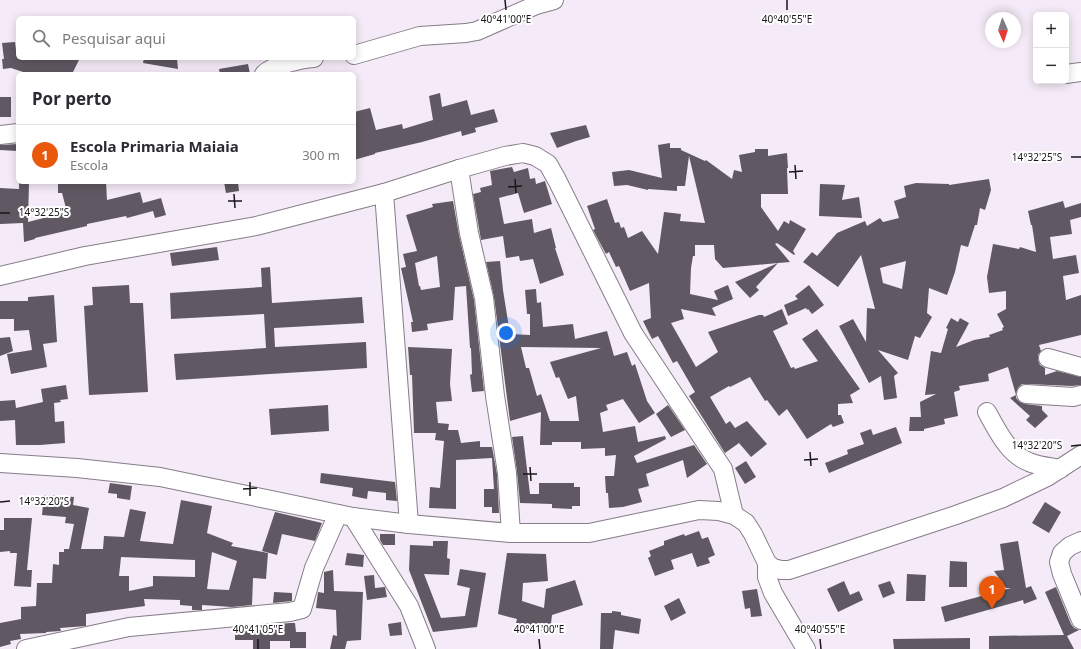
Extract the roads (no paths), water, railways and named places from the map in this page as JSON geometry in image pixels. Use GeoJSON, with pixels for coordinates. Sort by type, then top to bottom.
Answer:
{"type":"FeatureCollection","features":[{"type":"Feature","properties":{"kind":"street"},"geometry":{"type":"LineString","coordinates":[[356,53],[420,36],[477,31],[536,5],[554,0]]}},
{"type":"Feature","properties":{"kind":"street"},"geometry":{"type":"LineString","coordinates":[[267,72],[271,69],[303,60]]}},
{"type":"Feature","properties":{"kind":"street"},"geometry":{"type":"LineString","coordinates":[[1069,74],[1081,72]]}},
{"type":"Feature","properties":{"kind":"street"},"geometry":{"type":"LineString","coordinates":[[0,135],[16,134]]}},
{"type":"Feature","properties":{"kind":"street"},"geometry":{"type":"LineString","coordinates":[[0,276],[85,256],[256,226],[384,193],[505,156],[523,153],[535,156],[548,164],[633,333],[723,469],[734,514]]}},
{"type":"Feature","properties":{"kind":"street"},"geometry":{"type":"LineString","coordinates":[[459,169],[469,233],[484,298],[495,396],[507,473],[511,533]]}},
{"type":"Feature","properties":{"kind":"street"},"geometry":{"type":"LineString","coordinates":[[384,193],[409,524]]}},
{"type":"Feature","properties":{"kind":"street"},"geometry":{"type":"LineString","coordinates":[[1048,358],[1081,367]]}},
{"type":"Feature","properties":{"kind":"street"},"geometry":{"type":"LineString","coordinates":[[1026,394],[1073,397],[1081,395]]}},
{"type":"Feature","properties":{"kind":"street"},"geometry":{"type":"LineString","coordinates":[[986,412],[1002,438],[1016,454],[1029,462],[1060,469]]}},
{"type":"Feature","properties":{"kind":"street"},"geometry":{"type":"LineString","coordinates":[[0,463],[77,468],[160,477],[346,515],[409,524],[511,533],[589,533],[699,510],[719,511],[734,514],[746,523],[767,563],[773,568],[789,570],[1003,498],[1035,483],[1081,455]]}},
{"type":"Feature","properties":{"kind":"street"},"geometry":{"type":"LineString","coordinates":[[26,649],[129,627],[290,612],[302,609],[314,568],[346,515]]}},
{"type":"Feature","properties":{"kind":"street"},"geometry":{"type":"LineString","coordinates":[[346,515],[409,606],[426,649]]}},
{"type":"Feature","properties":{"kind":"street"},"geometry":{"type":"LineString","coordinates":[[1081,541],[1070,546],[1062,553],[1059,562],[1062,574],[1081,620]]}},
{"type":"Feature","properties":{"kind":"street"},"geometry":{"type":"LineString","coordinates":[[767,563],[767,577],[770,587],[800,647]]}},
{"type":"Feature","properties":{"kind":"place","name":"Escola Primaria Maiaia"},"geometry":{"type":"Point","coordinates":[992,609]}}]}
